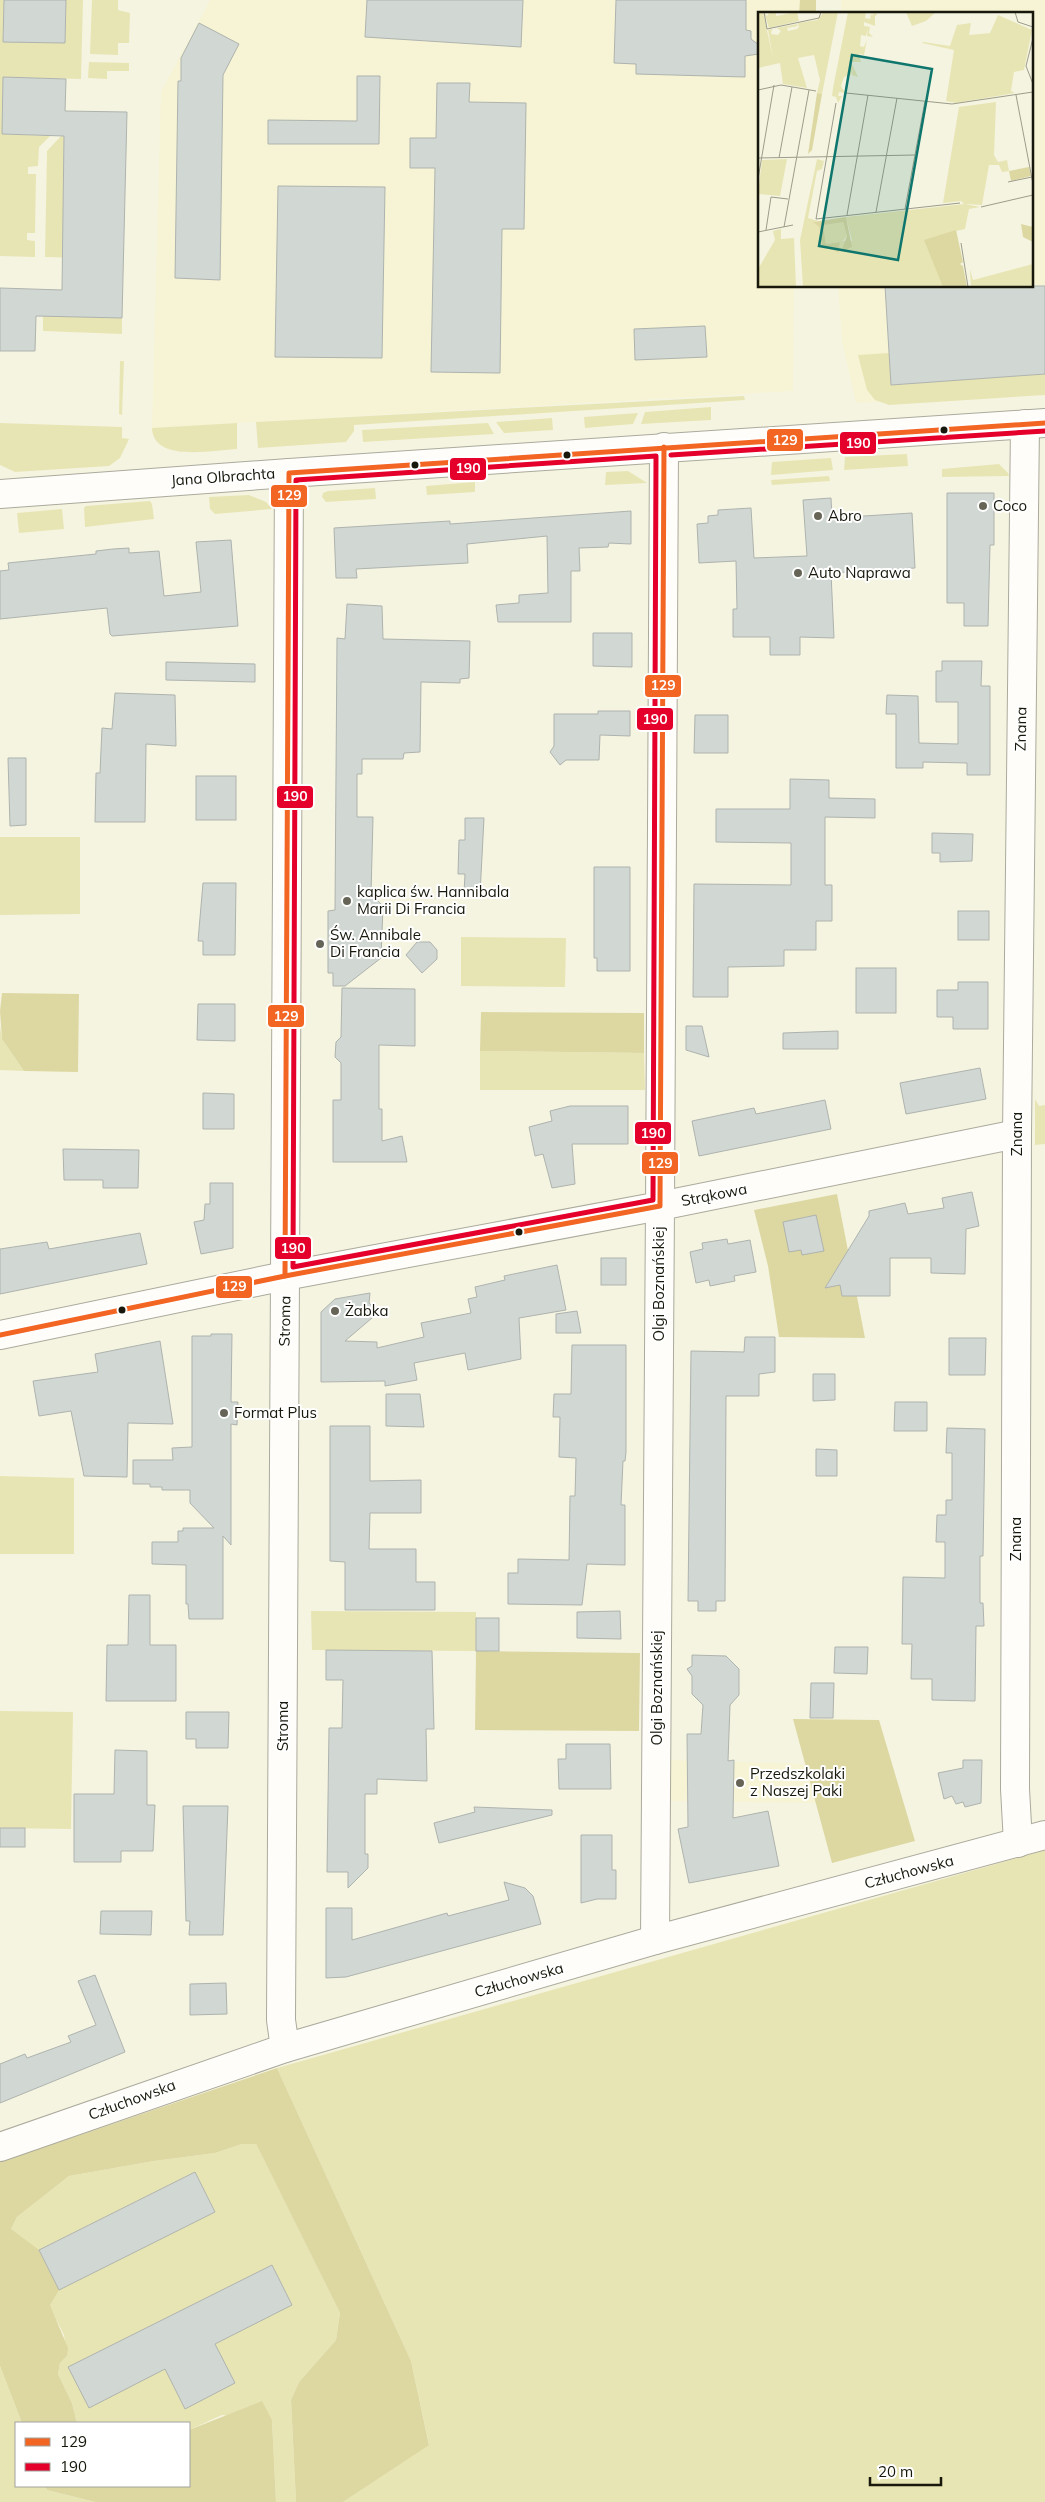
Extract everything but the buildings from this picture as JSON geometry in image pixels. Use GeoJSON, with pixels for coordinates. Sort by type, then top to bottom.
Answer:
{"type":"FeatureCollection","features":[{"type":"Feature","properties":{"kind":"street","name":"Jana Olbrachta"},"geometry":{"type":"LineString","coordinates":[[0,494],[664,447],[1035,424]]}},
{"type":"Feature","properties":{"kind":"street","name":"Znana"},"geometry":{"type":"LineString","coordinates":[[1018,1843],[1015,1789],[1017,1134],[1035,424]]}},
{"type":"Feature","properties":{"kind":"street","name":"Olgi Boznańskiej"},"geometry":{"type":"LineString","coordinates":[[655,1940],[664,447]]}},
{"type":"Feature","properties":{"kind":"street","name":"Stroma"},"geometry":{"type":"LineString","coordinates":[[285,2048],[281,2010],[289,473]]}},
{"type":"Feature","properties":{"kind":"street","name":"Strąkowa"},"geometry":{"type":"LineString","coordinates":[[0,1335],[285,1276],[660,1206],[1017,1134]]}},
{"type":"Feature","properties":{"kind":"street","name":"Człuchowska"},"geometry":{"type":"LineString","coordinates":[[0,2147],[285,2048],[655,1940],[1045,1835]]}},
{"type":"Feature","properties":{"kind":"shaded area"},"geometry":{"type":"Polygon","coordinates":[[[0,0],[4,0],[3,41],[65,43],[66,0],[83,0],[81,79],[3,77],[2,134],[50,136],[39,147],[38,166],[28,167],[28,174],[36,174],[35,233],[27,233],[27,240],[35,241],[35,257],[0,256],[0,0]]]}},
{"type":"Feature","properties":{"kind":"shaded area"},"geometry":{"type":"Polygon","coordinates":[[[92,0],[118,0],[118,10],[130,13],[129,43],[118,43],[118,55],[90,54],[92,0]]]}},
{"type":"Feature","properties":{"kind":"shaded area"},"geometry":{"type":"Polygon","coordinates":[[[210,0],[800,0],[799,12],[758,12],[758,288],[794,288],[793,391],[152,428],[161,92],[210,0]]]}},
{"type":"Feature","properties":{"kind":"shaded area"},"geometry":{"type":"Polygon","coordinates":[[[800,0],[816,0],[816,12],[799,12],[800,0]]]}},
{"type":"Feature","properties":{"kind":"shaded area"},"geometry":{"type":"Polygon","coordinates":[[[841,0],[1045,0],[1045,391],[856,403],[842,341],[838,288],[1032,288],[1032,12],[841,12],[841,0]]]}},
{"type":"Feature","properties":{"kind":"shaded area"},"geometry":{"type":"Polygon","coordinates":[[[89,62],[129,63],[129,71],[107,71],[107,79],[88,78],[89,62]]]}},
{"type":"Feature","properties":{"kind":"shaded area"},"geometry":{"type":"Polygon","coordinates":[[[61,136],[64,136],[63,222],[124,224],[124,259],[45,257],[47,151],[61,136]]]}},
{"type":"Feature","properties":{"kind":"shaded area"},"geometry":{"type":"Polygon","coordinates":[[[43,316],[122,318],[122,334],[43,331],[43,316]]]}},
{"type":"Feature","properties":{"kind":"shaded area"},"geometry":{"type":"Polygon","coordinates":[[[889,353],[892,385],[1045,374],[1045,395],[889,405],[875,400],[867,390],[858,355],[889,353]]]}},
{"type":"Feature","properties":{"kind":"shaded area"},"geometry":{"type":"Polygon","coordinates":[[[120,361],[124,361],[122,415],[119,414],[120,361]]]}},
{"type":"Feature","properties":{"kind":"shaded area"},"geometry":{"type":"Polygon","coordinates":[[[744,396],[745,400],[354,425],[354,431],[346,442],[258,448],[256,422],[744,396]]]}},
{"type":"Feature","properties":{"kind":"shaded area"},"geometry":{"type":"Polygon","coordinates":[[[711,407],[711,420],[641,424],[645,412],[711,407]]]}},
{"type":"Feature","properties":{"kind":"shaded area"},"geometry":{"type":"Polygon","coordinates":[[[638,413],[633,424],[585,428],[584,417],[638,413]]]}},
{"type":"Feature","properties":{"kind":"shaded area"},"geometry":{"type":"Polygon","coordinates":[[[552,418],[553,430],[504,433],[496,422],[552,418]]]}},
{"type":"Feature","properties":{"kind":"shaded area"},"geometry":{"type":"Polygon","coordinates":[[[0,423],[122,427],[122,438],[129,439],[120,458],[109,466],[15,472],[0,465],[0,423]]]}},
{"type":"Feature","properties":{"kind":"shaded area"},"geometry":{"type":"Polygon","coordinates":[[[237,423],[237,449],[200,452],[173,450],[162,446],[155,439],[152,428],[237,423]]]}},
{"type":"Feature","properties":{"kind":"shaded area"},"geometry":{"type":"Polygon","coordinates":[[[488,423],[494,434],[363,442],[362,430],[488,423]]]}},
{"type":"Feature","properties":{"kind":"shaded area"},"geometry":{"type":"Polygon","coordinates":[[[907,454],[908,466],[844,470],[845,457],[907,454]]]}},
{"type":"Feature","properties":{"kind":"shaded area"},"geometry":{"type":"Polygon","coordinates":[[[831,458],[833,470],[771,475],[772,462],[831,458]]]}},
{"type":"Feature","properties":{"kind":"shaded area"},"geometry":{"type":"Polygon","coordinates":[[[999,464],[1009,476],[942,477],[942,469],[999,464]]]}},
{"type":"Feature","properties":{"kind":"shaded area"},"geometry":{"type":"Polygon","coordinates":[[[628,471],[647,483],[605,485],[606,472],[628,471]]]}},
{"type":"Feature","properties":{"kind":"shaded area"},"geometry":{"type":"Polygon","coordinates":[[[829,476],[830,481],[772,485],[771,480],[829,476]]]}},
{"type":"Feature","properties":{"kind":"shaded area"},"geometry":{"type":"Polygon","coordinates":[[[475,482],[475,492],[427,495],[426,486],[475,482]]]}},
{"type":"Feature","properties":{"kind":"shaded area"},"geometry":{"type":"Polygon","coordinates":[[[375,488],[376,499],[326,502],[322,497],[323,493],[328,491],[375,488]]]}},
{"type":"Feature","properties":{"kind":"shaded area"},"geometry":{"type":"Polygon","coordinates":[[[249,495],[266,502],[272,509],[215,514],[210,509],[209,497],[249,495]]]}},
{"type":"Feature","properties":{"kind":"shaded area"},"geometry":{"type":"Polygon","coordinates":[[[150,501],[154,519],[85,527],[84,508],[86,506],[150,501]]]}},
{"type":"Feature","properties":{"kind":"shaded area"},"geometry":{"type":"Polygon","coordinates":[[[62,509],[64,529],[19,533],[17,513],[62,509]]]}},
{"type":"Feature","properties":{"kind":"shaded area"},"geometry":{"type":"Polygon","coordinates":[[[0,837],[80,837],[80,914],[0,915],[0,837]]]}},
{"type":"Feature","properties":{"kind":"shaded area"},"geometry":{"type":"Polygon","coordinates":[[[461,937],[566,938],[565,987],[461,986],[461,937]]]}},
{"type":"Feature","properties":{"kind":"shaded area"},"geometry":{"type":"Polygon","coordinates":[[[2,993],[79,994],[78,1072],[24,1071],[2,1039],[0,1011],[2,993]]]}},
{"type":"Feature","properties":{"kind":"shaded area"},"geometry":{"type":"Polygon","coordinates":[[[481,1012],[644,1013],[644,1053],[480,1051],[481,1012]]]}},
{"type":"Feature","properties":{"kind":"shaded area"},"geometry":{"type":"Polygon","coordinates":[[[0,1026],[2,1039],[24,1071],[0,1070],[0,1026]]]}},
{"type":"Feature","properties":{"kind":"shaded area"},"geometry":{"type":"Polygon","coordinates":[[[480,1051],[644,1053],[645,1090],[480,1090],[480,1051]]]}},
{"type":"Feature","properties":{"kind":"shaded area"},"geometry":{"type":"Polygon","coordinates":[[[1035,1099],[1039,1106],[1045,1105],[1045,1144],[1035,1145],[1035,1099]]]}},
{"type":"Feature","properties":{"kind":"shaded area"},"geometry":{"type":"Polygon","coordinates":[[[837,1194],[865,1338],[779,1337],[768,1266],[754,1210],[837,1194]]]}},
{"type":"Feature","properties":{"kind":"shaded area"},"geometry":{"type":"Polygon","coordinates":[[[0,1476],[74,1478],[74,1554],[0,1554],[0,1476]]]}},
{"type":"Feature","properties":{"kind":"shaded area"},"geometry":{"type":"Polygon","coordinates":[[[311,1611],[476,1612],[476,1651],[312,1650],[311,1611]]]}},
{"type":"Feature","properties":{"kind":"shaded area"},"geometry":{"type":"Polygon","coordinates":[[[476,1651],[640,1653],[639,1731],[475,1730],[476,1651]]]}},
{"type":"Feature","properties":{"kind":"shaded area"},"geometry":{"type":"Polygon","coordinates":[[[0,1711],[73,1712],[71,1829],[0,1828],[0,1711]]]}},
{"type":"Feature","properties":{"kind":"shaded area"},"geometry":{"type":"Polygon","coordinates":[[[793,1719],[879,1720],[915,1841],[832,1863],[793,1719]]]}},
{"type":"Feature","properties":{"kind":"shaded area","name":"Przedszkolaki z Naszej Paki"},"geometry":{"type":"Polygon","coordinates":[[[669,1760],[804,1764],[816,1803],[670,1801],[669,1760]]]}},
{"type":"Feature","properties":{"kind":"shaded area"},"geometry":{"type":"Polygon","coordinates":[[[1045,1850],[1045,2502],[343,2502],[429,2444],[411,2361],[277,2068],[1045,1850]]]}},
{"type":"Feature","properties":{"kind":"shaded area"},"geometry":{"type":"Polygon","coordinates":[[[277,2068],[411,2361],[429,2445],[343,2502],[296,2502],[291,2400],[299,2382],[336,2340],[340,2313],[256,2144],[242,2144],[215,2153],[154,2161],[69,2176],[17,2217],[11,2229],[39,2250],[59,2290],[50,2305],[68,2348],[67,2356],[60,2363],[58,2374],[72,2403],[77,2422],[22,2422],[0,2366],[0,2162],[277,2068]]]}},
{"type":"Feature","properties":{"kind":"shaded area"},"geometry":{"type":"Polygon","coordinates":[[[242,2144],[256,2144],[340,2313],[336,2340],[299,2382],[291,2400],[296,2502],[276,2502],[272,2420],[222,2415],[190,2430],[190,2422],[77,2422],[72,2403],[58,2374],[60,2363],[67,2356],[64,2335],[11,2229],[17,2217],[69,2176],[154,2161],[215,2153],[242,2144]]]}},
{"type":"Feature","properties":{"kind":"shaded area"},"geometry":{"type":"Polygon","coordinates":[[[0,2366],[22,2422],[15,2422],[15,2487],[46,2487],[47,2490],[95,2502],[0,2502],[0,2366]]]}},
{"type":"Feature","properties":{"kind":"shaded area"},"geometry":{"type":"Polygon","coordinates":[[[262,2401],[272,2420],[276,2502],[95,2502],[47,2490],[46,2487],[190,2487],[190,2430],[262,2401]]]}},
{"type":"Feature","properties":{"kind":"transit line","name":"129"},"geometry":{"type":"LineString","coordinates":[[285,1276],[289,473],[1045,423]]}},
{"type":"Feature","properties":{"kind":"transit line","name":"190"},"geometry":{"type":"LineString","coordinates":[[671,455],[1045,431]]}},
{"type":"Feature","properties":{"kind":"transit line","name":"129"},"geometry":{"type":"LineString","coordinates":[[0,1335],[285,1276],[660,1206],[664,447]]}},
{"type":"Feature","properties":{"kind":"transit line","name":"190"},"geometry":{"type":"LineString","coordinates":[[656,456],[653,1200],[293,1267],[296,480],[656,456]]}},
{"type":"Feature","properties":{"kind":"place","name":"Coco"},"geometry":{"type":"Point","coordinates":[983,506]}},
{"type":"Feature","properties":{"kind":"place","name":"Abro"},"geometry":{"type":"Point","coordinates":[818,516]}},
{"type":"Feature","properties":{"kind":"place","name":"Auto Naprawa"},"geometry":{"type":"Point","coordinates":[798,573]}},
{"type":"Feature","properties":{"kind":"place","name":"kaplica św. Hannibala Marii Di Francia"},"geometry":{"type":"Point","coordinates":[347,901]}},
{"type":"Feature","properties":{"kind":"place","name":"Św. Annibale Di Francia"},"geometry":{"type":"Point","coordinates":[320,944]}},
{"type":"Feature","properties":{"kind":"place","name":"Żabka"},"geometry":{"type":"Point","coordinates":[335,1311]}},
{"type":"Feature","properties":{"kind":"place","name":"Format Plus"},"geometry":{"type":"Point","coordinates":[224,1413]}},
{"type":"Feature","properties":{"kind":"place","name":"Przedszkolaki z Naszej Paki"},"geometry":{"type":"Point","coordinates":[740,1783]}}]}
